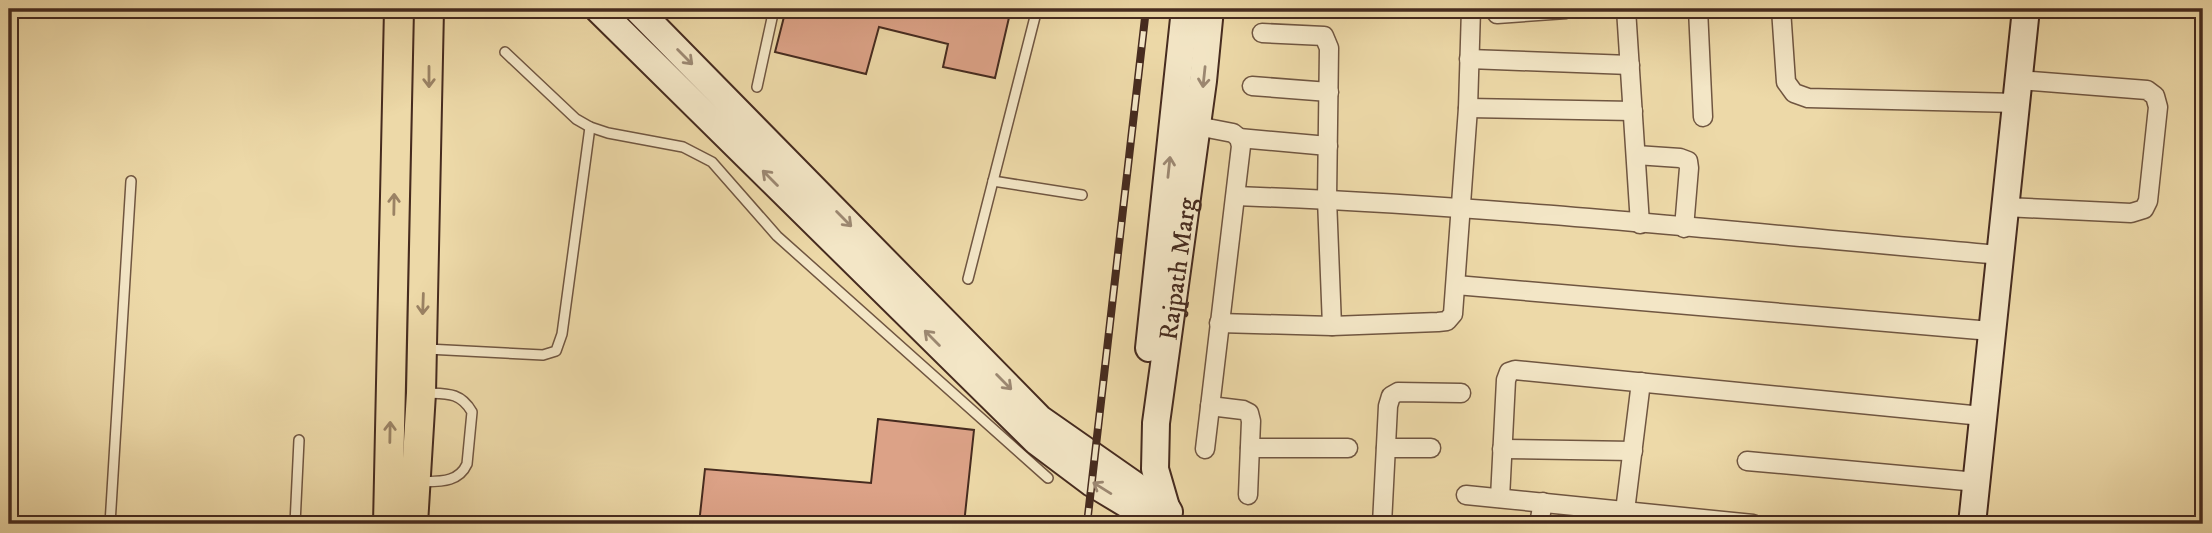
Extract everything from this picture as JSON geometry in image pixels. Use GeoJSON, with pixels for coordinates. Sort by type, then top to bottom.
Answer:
{"type":"FeatureCollection","features":[{"type":"Feature","properties":{"kind":"main road"},"geometry":{"type":"LineString","coordinates":[[388,524],[402,482],[406,391],[399,9]]}},
{"type":"Feature","properties":{"kind":"main road"},"geometry":{"type":"LineString","coordinates":[[406,391],[422,349],[429,9]]}},
{"type":"Feature","properties":{"kind":"main road"},"geometry":{"type":"LineString","coordinates":[[402,482],[413,524]]}},
{"type":"Feature","properties":{"kind":"street"},"geometry":{"type":"LineString","coordinates":[[598,9],[1036,440],[1092,483],[1162,520]]}},
{"type":"Feature","properties":{"kind":"street"},"geometry":{"type":"LineString","coordinates":[[637,9],[1040,419],[1140,488]]}},
{"type":"Feature","properties":{"kind":"street","name":"Rajpath Marg"},"geometry":{"type":"LineString","coordinates":[[1162,520],[1140,488],[1139,429],[1185,9]]}},
{"type":"Feature","properties":{"kind":"street","name":"Rajpath Marg"},"geometry":{"type":"LineString","coordinates":[[1162,520],[1155,469],[1156,423],[1197,126],[1210,9]]}},
{"type":"Feature","properties":{"kind":"street"},"geometry":{"type":"LineString","coordinates":[[1219,323],[1332,326],[1447,321],[1453,314],[1468,108],[1471,9]]}},
{"type":"Feature","properties":{"kind":"street"},"geometry":{"type":"LineString","coordinates":[[1497,14],[1566,9]]}},
{"type":"Feature","properties":{"kind":"street"},"geometry":{"type":"LineString","coordinates":[[1626,9],[1640,224]]}},
{"type":"Feature","properties":{"kind":"street"},"geometry":{"type":"LineString","coordinates":[[1698,9],[1703,117]]}},
{"type":"Feature","properties":{"kind":"street"},"geometry":{"type":"LineString","coordinates":[[1781,9],[1786,82],[1794,93],[1808,98],[2147,90],[2155,96],[2158,107],[2148,201],[2144,209],[2131,213],[2005,207]]}},
{"type":"Feature","properties":{"kind":"street"},"geometry":{"type":"LineString","coordinates":[[1972,524],[2026,9]]}},
{"type":"Feature","properties":{"kind":"street"},"geometry":{"type":"LineString","coordinates":[[1262,33],[1324,36],[1329,48],[1327,200],[1332,326]]}},
{"type":"Feature","properties":{"kind":"street"},"geometry":{"type":"LineString","coordinates":[[1469,59],[1630,65]]}},
{"type":"Feature","properties":{"kind":"street"},"geometry":{"type":"LineString","coordinates":[[1252,86],[1329,92]]}},
{"type":"Feature","properties":{"kind":"street"},"geometry":{"type":"LineString","coordinates":[[1468,108],[1633,111]]}},
{"type":"Feature","properties":{"kind":"street"},"geometry":{"type":"LineString","coordinates":[[1197,126],[1233,133],[1239,138],[1328,146]]}},
{"type":"Feature","properties":{"kind":"street"},"geometry":{"type":"LineString","coordinates":[[1205,449],[1236,196],[1241,146],[1239,138]]}},
{"type":"Feature","properties":{"kind":"street"},"geometry":{"type":"LineString","coordinates":[[1636,155],[1681,158],[1688,161],[1685,228]]}},
{"type":"Feature","properties":{"kind":"street"},"geometry":{"type":"LineString","coordinates":[[1236,196],[1461,209],[2001,255]]}},
{"type":"Feature","properties":{"kind":"street"},"geometry":{"type":"LineString","coordinates":[[1456,285],[1991,331]]}},
{"type":"Feature","properties":{"kind":"street"},"geometry":{"type":"LineString","coordinates":[[1500,498],[1506,380],[1509,372],[1515,370],[1982,416]]}},
{"type":"Feature","properties":{"kind":"street"},"geometry":{"type":"LineString","coordinates":[[1618,515],[1633,451],[1641,382]]}},
{"type":"Feature","properties":{"kind":"street"},"geometry":{"type":"LineString","coordinates":[[1382,524],[1388,406],[1391,396],[1398,392],[1461,393]]}},
{"type":"Feature","properties":{"kind":"street"},"geometry":{"type":"LineString","coordinates":[[1210,406],[1249,413],[1248,495]]}},
{"type":"Feature","properties":{"kind":"street"},"geometry":{"type":"LineString","coordinates":[[1250,448],[1348,448]]}},
{"type":"Feature","properties":{"kind":"street"},"geometry":{"type":"LineString","coordinates":[[1386,448],[1431,448]]}},
{"type":"Feature","properties":{"kind":"street"},"geometry":{"type":"LineString","coordinates":[[1502,449],[1633,451]]}},
{"type":"Feature","properties":{"kind":"street"},"geometry":{"type":"LineString","coordinates":[[1747,461],[1977,482]]}},
{"type":"Feature","properties":{"kind":"street"},"geometry":{"type":"LineString","coordinates":[[1466,495],[1543,502],[1618,515],[1752,524]]}},
{"type":"Feature","properties":{"kind":"street"},"geometry":{"type":"LineString","coordinates":[[1539,524],[1543,502]]}},
{"type":"Feature","properties":{"kind":"lane"},"geometry":{"type":"LineString","coordinates":[[757,87],[774,9]]}},
{"type":"Feature","properties":{"kind":"lane"},"geometry":{"type":"LineString","coordinates":[[968,279],[1037,9]]}},
{"type":"Feature","properties":{"kind":"lane"},"geometry":{"type":"LineString","coordinates":[[505,52],[576,119],[590,127],[683,147],[712,162],[738,185],[777,236],[1048,478]]}},
{"type":"Feature","properties":{"kind":"lane"},"geometry":{"type":"LineString","coordinates":[[422,349],[543,355],[556,351],[562,334],[590,127]]}},
{"type":"Feature","properties":{"kind":"lane"},"geometry":{"type":"LineString","coordinates":[[110,524],[131,181]]}},
{"type":"Feature","properties":{"kind":"lane"},"geometry":{"type":"LineString","coordinates":[[993,181],[1082,195]]}},
{"type":"Feature","properties":{"kind":"lane"},"geometry":{"type":"LineString","coordinates":[[402,482],[454,479],[464,470],[467,464],[472,412],[460,398],[452,395],[406,391]]}},
{"type":"Feature","properties":{"kind":"lane"},"geometry":{"type":"LineString","coordinates":[[295,524],[299,440]]}},
{"type":"Feature","properties":{"kind":"building"},"geometry":{"type":"Polygon","coordinates":[[[786,9],[1011,9],[995,78],[943,67],[948,44],[879,27],[866,74],[775,52],[786,9]]]}},
{"type":"Feature","properties":{"kind":"building"},"geometry":{"type":"Polygon","coordinates":[[[878,419],[974,430],[964,524],[699,524],[705,469],[871,483],[878,419]]]}},
{"type":"Feature","properties":{"kind":"railway"},"geometry":{"type":"LineString","coordinates":[[1087,524],[1146,9]]}}]}
